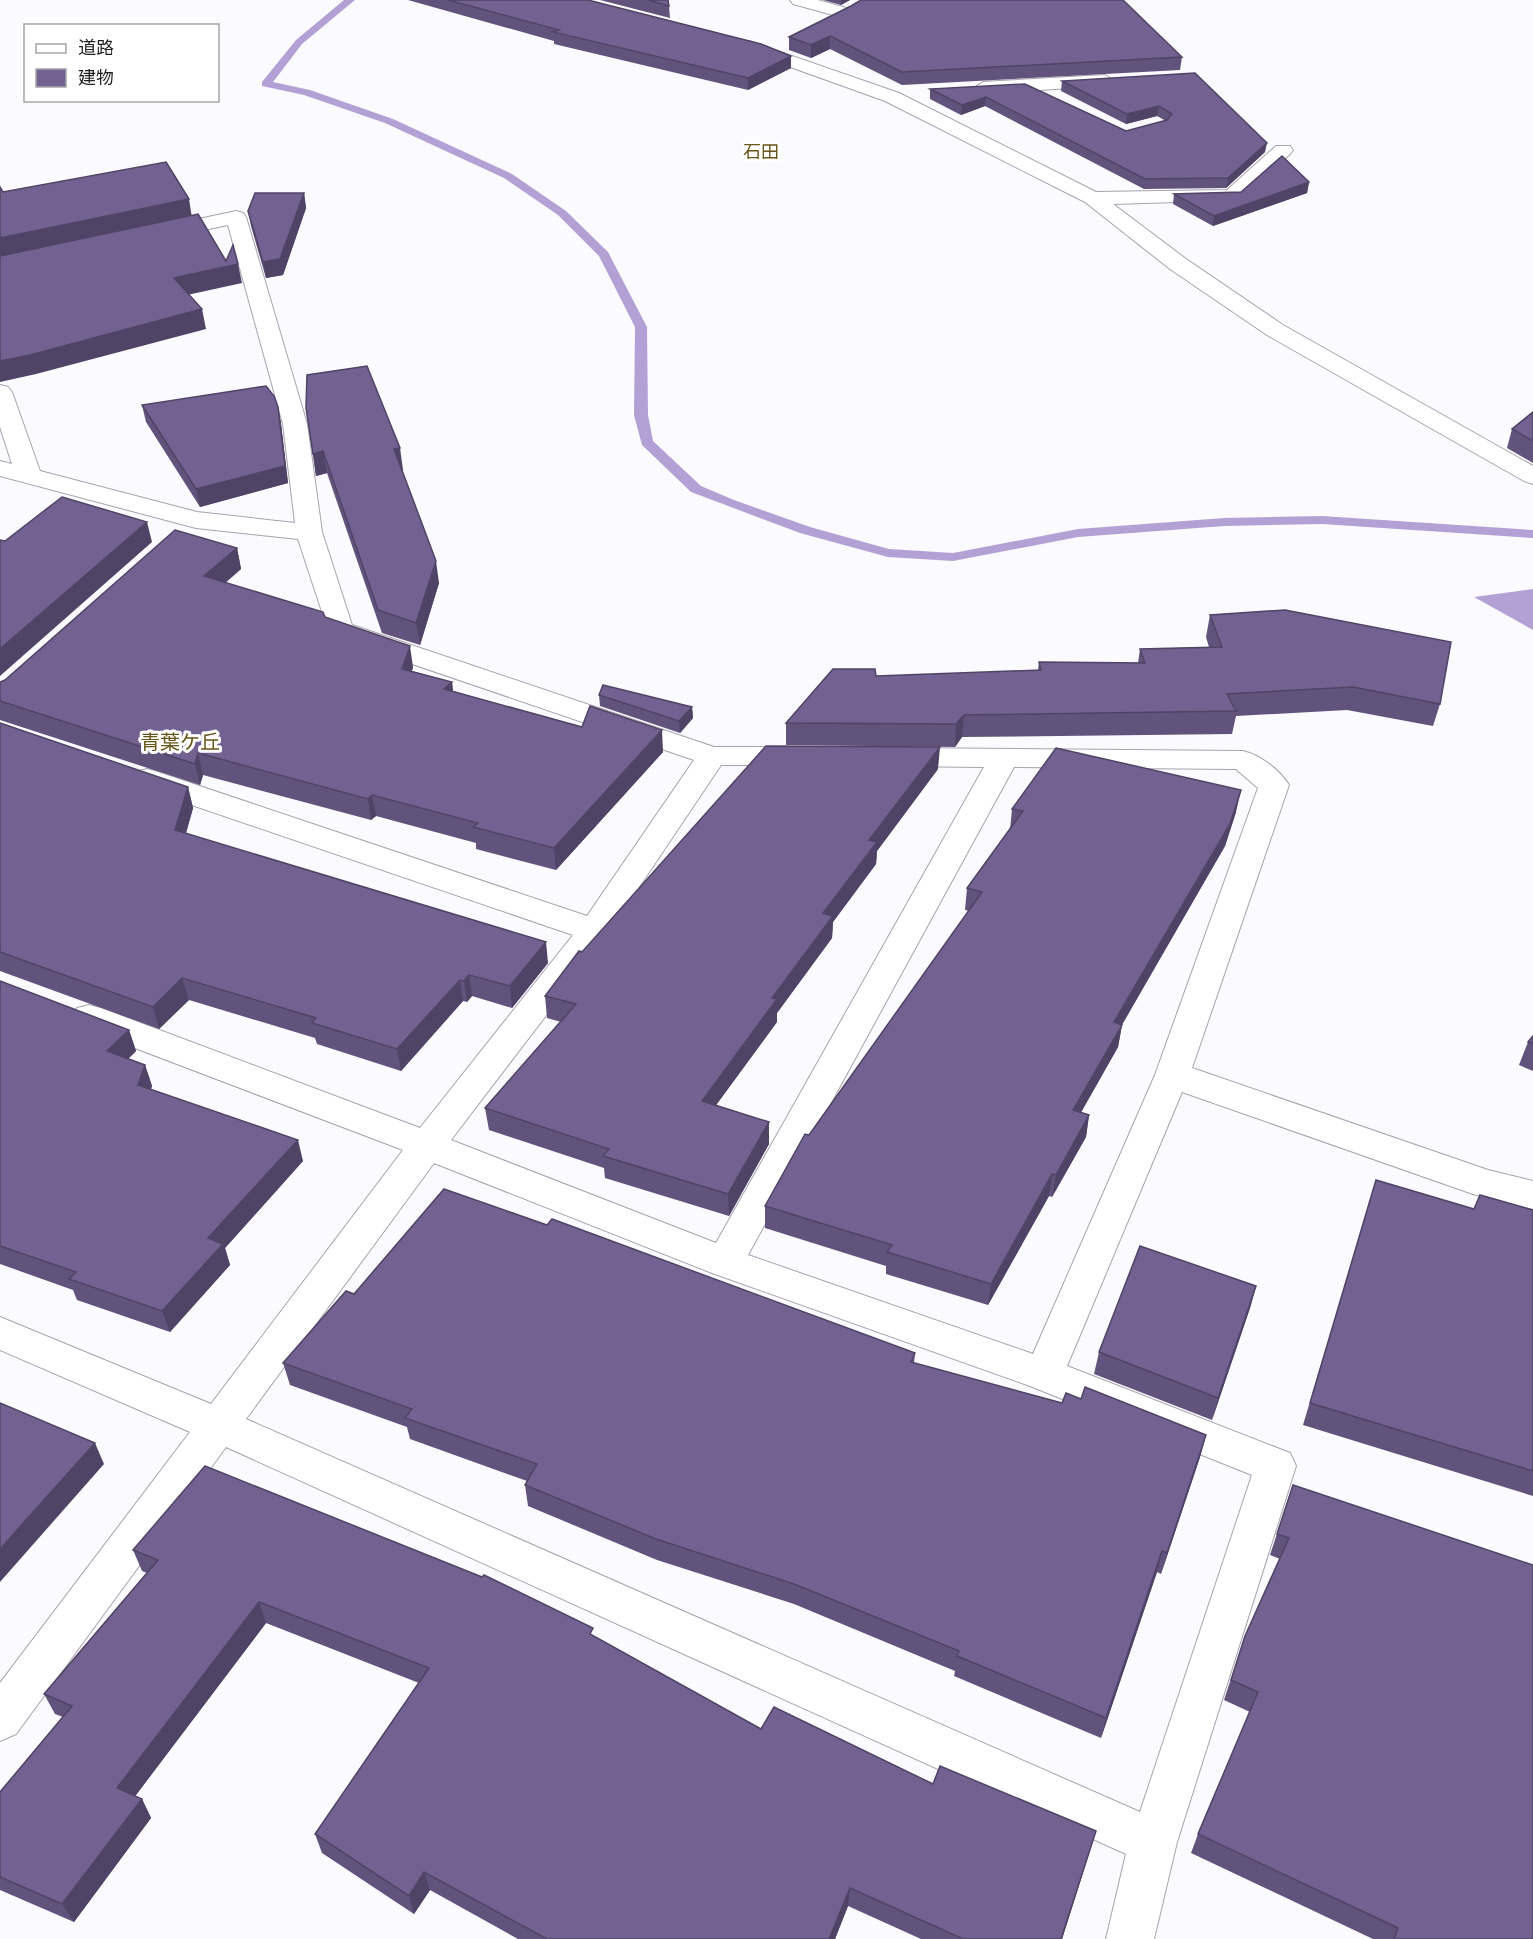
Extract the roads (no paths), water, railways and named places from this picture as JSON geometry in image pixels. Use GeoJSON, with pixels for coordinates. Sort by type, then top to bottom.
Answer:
{"type":"FeatureCollection","features":[{"type":"Feature","properties":{"kind":"street"},"geometry":{"type":"LineString","coordinates":[[799,0],[843,12]]}},
{"type":"Feature","properties":{"kind":"street"},"geometry":{"type":"LineString","coordinates":[[815,27],[860,4]]}},
{"type":"Feature","properties":{"kind":"street"},"geometry":{"type":"LineString","coordinates":[[768,51],[787,41]]}},
{"type":"Feature","properties":{"kind":"street"},"geometry":{"type":"LineString","coordinates":[[733,42],[768,51],[882,94],[1092,198],[1178,264],[1275,330],[1533,476]]}},
{"type":"Feature","properties":{"kind":"street"},"geometry":{"type":"LineString","coordinates":[[961,89],[1122,80]]}},
{"type":"Feature","properties":{"kind":"street"},"geometry":{"type":"LineString","coordinates":[[1029,85],[1060,101]]}},
{"type":"Feature","properties":{"kind":"street"},"geometry":{"type":"LineString","coordinates":[[882,94],[927,91]]}},
{"type":"Feature","properties":{"kind":"street"},"geometry":{"type":"LineString","coordinates":[[1092,198],[1232,196],[1283,150]]}},
{"type":"Feature","properties":{"kind":"street"},"geometry":{"type":"LineString","coordinates":[[130,239],[236,217],[295,424],[309,532],[340,630],[712,756],[829,757]]}},
{"type":"Feature","properties":{"kind":"street"},"geometry":{"type":"LineString","coordinates":[[0,392],[29,476]]}},
{"type":"Feature","properties":{"kind":"street"},"geometry":{"type":"LineString","coordinates":[[0,468],[196,520],[309,532]]}},
{"type":"Feature","properties":{"kind":"street"},"geometry":{"type":"LineString","coordinates":[[169,544],[196,520]]}},
{"type":"Feature","properties":{"kind":"street"},"geometry":{"type":"LineString","coordinates":[[0,1719],[427,1145],[594,930],[712,756]]}},
{"type":"Feature","properties":{"kind":"street"},"geometry":{"type":"LineString","coordinates":[[864,757],[1243,760],[1274,785],[1172,1075],[1044,1374]]}},
{"type":"Feature","properties":{"kind":"street"},"geometry":{"type":"LineString","coordinates":[[725,1262],[1004,758]]}},
{"type":"Feature","properties":{"kind":"street"},"geometry":{"type":"LineString","coordinates":[[123,771],[594,930]]}},
{"type":"Feature","properties":{"kind":"street"},"geometry":{"type":"LineString","coordinates":[[55,1005],[427,1145],[725,1262],[1044,1374],[1276,1466],[1153,1842],[1130,1939]]}},
{"type":"Feature","properties":{"kind":"street"},"geometry":{"type":"LineString","coordinates":[[1172,1075],[1486,1184],[1533,1195]]}},
{"type":"Feature","properties":{"kind":"street"},"geometry":{"type":"LineString","coordinates":[[0,1333],[220,1426],[1153,1842]]}},
{"type":"Feature","properties":{"kind":"waterway"},"geometry":{"type":"LineString","coordinates":[[350,0],[299,42],[266,84],[306,92],[389,121],[508,176],[562,213],[604,254],[641,327],[641,415],[647,442],[696,489],[805,530],[888,553],[953,557],[1078,533],[1224,522],[1322,520],[1533,534]]}},
{"type":"Feature","properties":{"kind":"district","name":"石田"},"geometry":{"type":"Point","coordinates":[761,151]}},
{"type":"Feature","properties":{"kind":"district","name":"青葉ケ丘"},"geometry":{"type":"Point","coordinates":[180,741]}}]}
